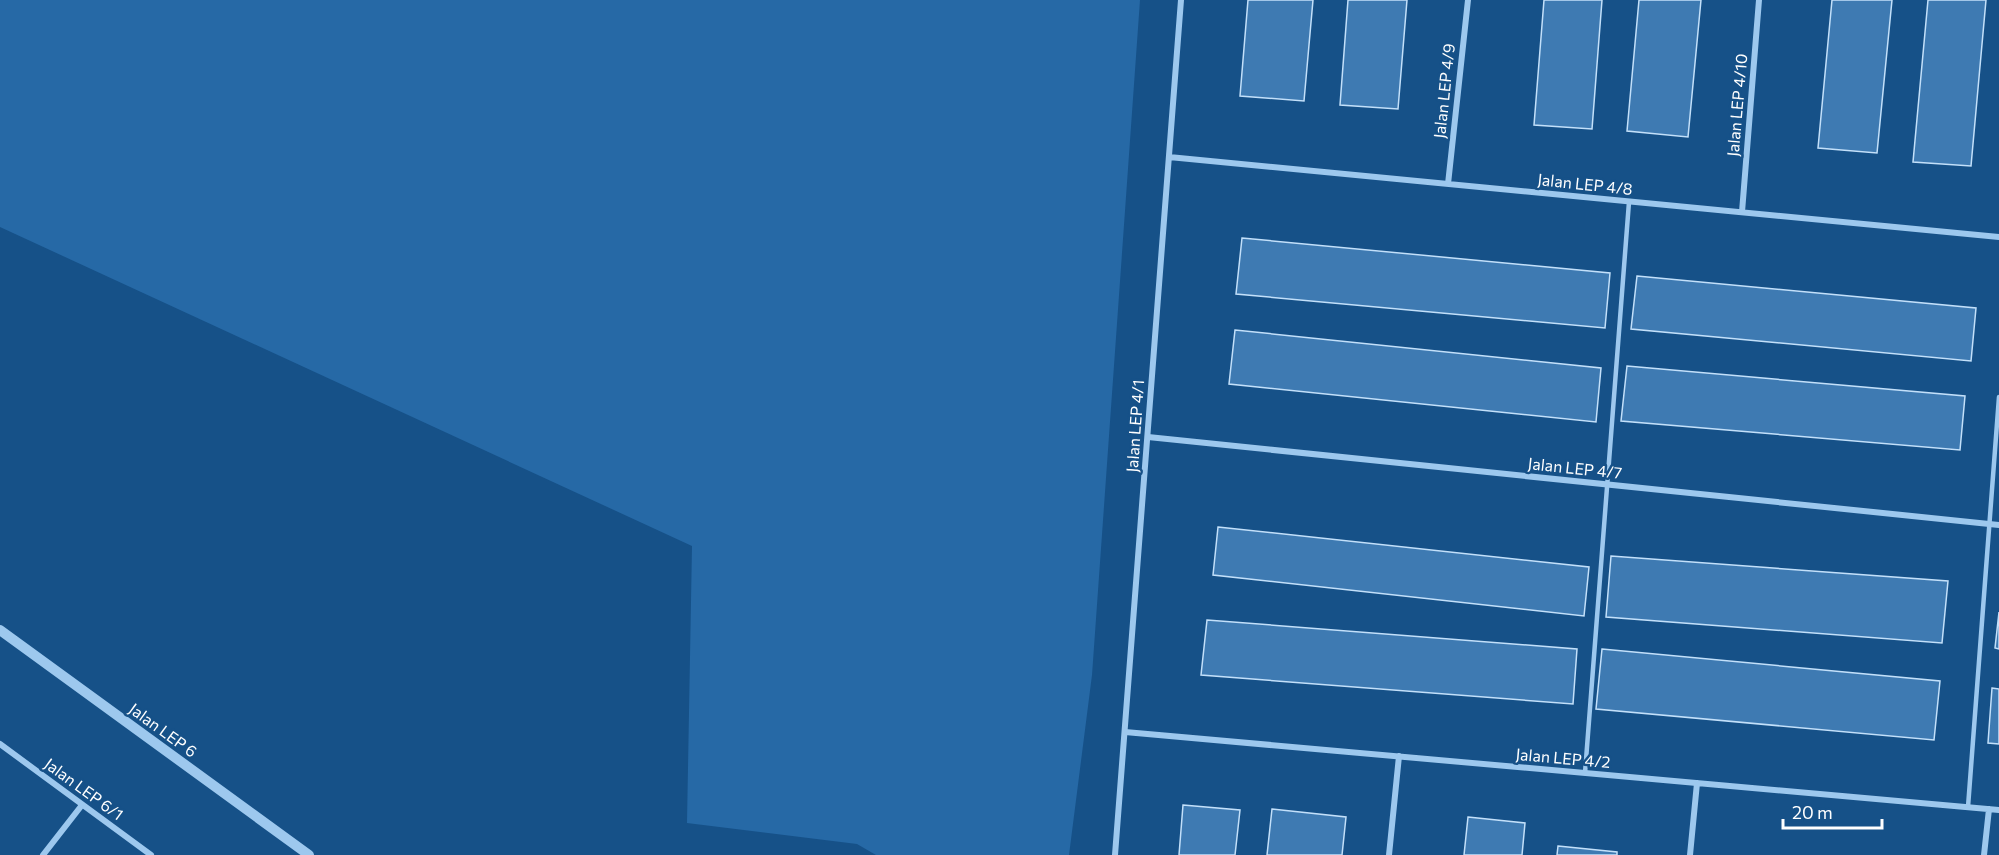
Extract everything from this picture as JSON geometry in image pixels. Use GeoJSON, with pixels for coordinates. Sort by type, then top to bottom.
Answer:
{"type":"FeatureCollection","features":[{"type":"Feature","properties":{"kind":"street","name":"Jalan LEP 4/1"},"geometry":{"type":"LineString","coordinates":[[1115,855],[1181,0]]}},
{"type":"Feature","properties":{"kind":"street","name":"Jalan LEP 4/9"},"geometry":{"type":"LineString","coordinates":[[1448,184],[1468,0]]}},
{"type":"Feature","properties":{"kind":"street","name":"Jalan LEP 4/10"},"geometry":{"type":"LineString","coordinates":[[1742,212],[1759,0]]}},
{"type":"Feature","properties":{"kind":"street","name":"Jalan LEP 4/8"},"geometry":{"type":"LineString","coordinates":[[1169,157],[1999,237]]}},
{"type":"Feature","properties":{"kind":"street","name":"Jalan LEP 4/7"},"geometry":{"type":"LineString","coordinates":[[1148,437],[1999,525]]}},
{"type":"Feature","properties":{"kind":"street","name":"Jalan LEP 6"},"geometry":{"type":"LineString","coordinates":[[0,630],[309,855]]}},
{"type":"Feature","properties":{"kind":"street","name":"Jalan LEP 4/2"},"geometry":{"type":"LineString","coordinates":[[1125,732],[1999,810]]}},
{"type":"Feature","properties":{"kind":"street","name":"Jalan LEP 6/1"},"geometry":{"type":"LineString","coordinates":[[0,744],[151,855]]}},
{"type":"Feature","properties":{"kind":"street"},"geometry":{"type":"LineString","coordinates":[[1389,855],[1399,756]]}},
{"type":"Feature","properties":{"kind":"street"},"geometry":{"type":"LineString","coordinates":[[1690,855],[1697,783]]}},
{"type":"Feature","properties":{"kind":"street"},"geometry":{"type":"LineString","coordinates":[[43,855],[82,805]]}},
{"type":"Feature","properties":{"kind":"street"},"geometry":{"type":"LineString","coordinates":[[1984,855],[1989,809]]}},
{"type":"Feature","properties":{"kind":"lane"},"geometry":{"type":"LineString","coordinates":[[1585,773],[1629,202]]}},
{"type":"Feature","properties":{"kind":"lane"},"geometry":{"type":"LineString","coordinates":[[1968,807],[1999,397]]}},
{"type":"Feature","properties":{"kind":"shaded area"},"geometry":{"type":"Polygon","coordinates":[[[0,0],[1140,0],[1092,675],[1069,855],[876,855],[857,844],[687,823],[692,546],[0,227],[0,0]]]}},
{"type":"Feature","properties":{"kind":"building"},"geometry":{"type":"Polygon","coordinates":[[[1248,0],[1313,0],[1304,101],[1240,96],[1248,0]]]}},
{"type":"Feature","properties":{"kind":"building"},"geometry":{"type":"Polygon","coordinates":[[[1348,0],[1407,0],[1398,109],[1340,105],[1348,0]]]}},
{"type":"Feature","properties":{"kind":"building"},"geometry":{"type":"Polygon","coordinates":[[[1544,0],[1602,0],[1592,129],[1534,125],[1544,0]]]}},
{"type":"Feature","properties":{"kind":"building"},"geometry":{"type":"Polygon","coordinates":[[[1639,0],[1701,0],[1688,137],[1627,131],[1639,0]]]}},
{"type":"Feature","properties":{"kind":"building"},"geometry":{"type":"Polygon","coordinates":[[[1832,0],[1892,0],[1877,153],[1818,148],[1832,0]]]}},
{"type":"Feature","properties":{"kind":"building"},"geometry":{"type":"Polygon","coordinates":[[[1928,0],[1986,0],[1971,166],[1913,162],[1928,0]]]}},
{"type":"Feature","properties":{"kind":"building"},"geometry":{"type":"Polygon","coordinates":[[[1242,238],[1610,273],[1605,328],[1236,294],[1242,238]]]}},
{"type":"Feature","properties":{"kind":"building"},"geometry":{"type":"Polygon","coordinates":[[[1637,276],[1976,308],[1971,361],[1631,329],[1637,276]]]}},
{"type":"Feature","properties":{"kind":"building"},"geometry":{"type":"Polygon","coordinates":[[[1235,330],[1601,368],[1596,422],[1229,384],[1235,330]]]}},
{"type":"Feature","properties":{"kind":"building"},"geometry":{"type":"Polygon","coordinates":[[[1627,366],[1965,396],[1960,450],[1621,421],[1627,366]]]}},
{"type":"Feature","properties":{"kind":"building"},"geometry":{"type":"Polygon","coordinates":[[[1218,527],[1589,567],[1584,616],[1213,575],[1218,527]]]}},
{"type":"Feature","properties":{"kind":"building"},"geometry":{"type":"Polygon","coordinates":[[[1611,556],[1948,581],[1942,643],[1606,617],[1611,556]]]}},
{"type":"Feature","properties":{"kind":"building"},"geometry":{"type":"Polygon","coordinates":[[[1999,612],[1999,649],[1995,648],[1999,612]]]}},
{"type":"Feature","properties":{"kind":"building"},"geometry":{"type":"Polygon","coordinates":[[[1207,620],[1577,649],[1573,704],[1201,675],[1207,620]]]}},
{"type":"Feature","properties":{"kind":"building"},"geometry":{"type":"Polygon","coordinates":[[[1602,649],[1940,681],[1934,740],[1596,709],[1602,649]]]}},
{"type":"Feature","properties":{"kind":"building"},"geometry":{"type":"Polygon","coordinates":[[[1992,688],[1999,689],[1999,744],[1988,743],[1992,688]]]}},
{"type":"Feature","properties":{"kind":"building"},"geometry":{"type":"Polygon","coordinates":[[[1183,805],[1240,810],[1235,855],[1179,855],[1183,805]]]}},
{"type":"Feature","properties":{"kind":"building"},"geometry":{"type":"Polygon","coordinates":[[[1272,809],[1346,817],[1342,855],[1267,855],[1272,809]]]}},
{"type":"Feature","properties":{"kind":"building"},"geometry":{"type":"Polygon","coordinates":[[[1468,817],[1525,823],[1522,855],[1464,855],[1468,817]]]}},
{"type":"Feature","properties":{"kind":"building"},"geometry":{"type":"Polygon","coordinates":[[[1558,846],[1617,852],[1617,855],[1557,855],[1558,846]]]}}]}
